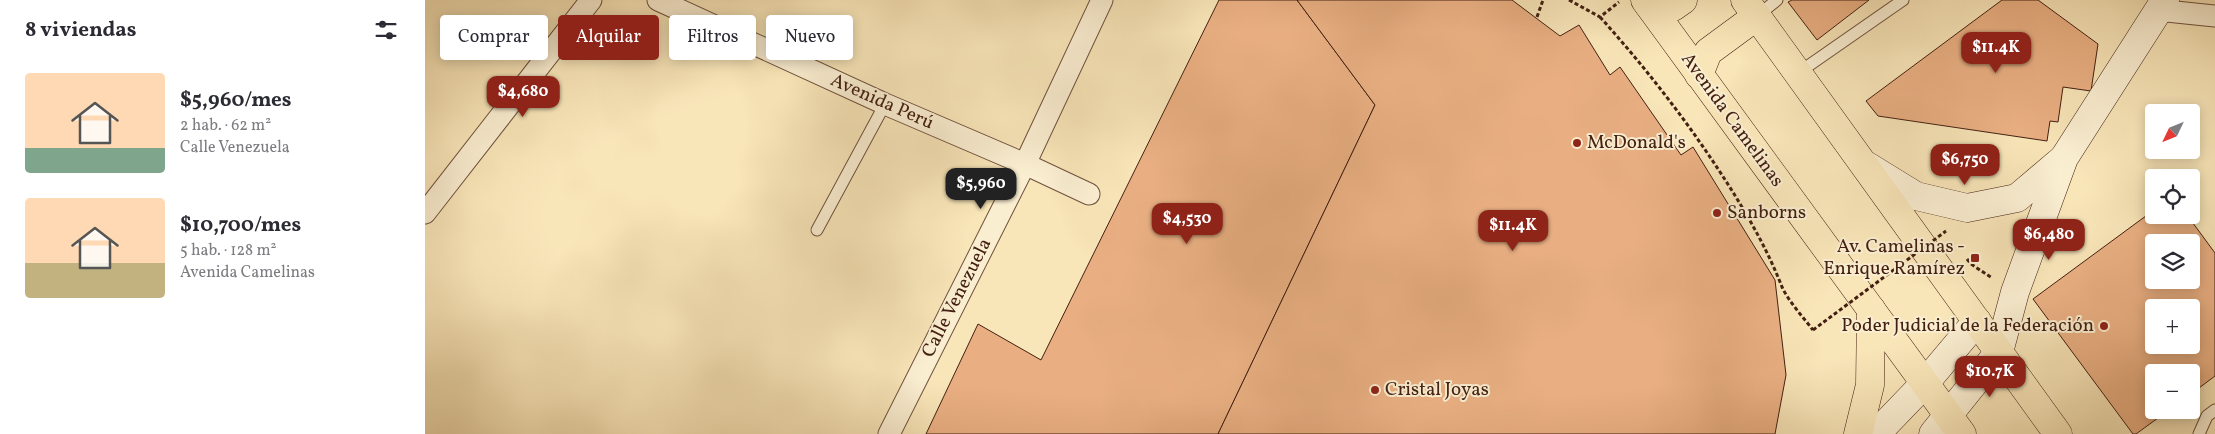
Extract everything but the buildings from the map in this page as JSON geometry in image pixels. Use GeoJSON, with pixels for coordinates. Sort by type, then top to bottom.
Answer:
{"type":"FeatureCollection","features":[{"type":"Feature","properties":{"kind":"highway"},"geometry":{"type":"LineString","coordinates":[[1646,2],[1673,7],[1683,0]]}},
{"type":"Feature","properties":{"kind":"highway","name":"Avenida Camelinas"},"geometry":{"type":"LineString","coordinates":[[1646,2],[1925,383],[1948,428]]}},
{"type":"Feature","properties":{"kind":"highway"},"geometry":{"type":"LineString","coordinates":[[1699,75],[1708,52],[1760,5],[1798,73],[2058,434]]}},
{"type":"Feature","properties":{"kind":"highway"},"geometry":{"type":"LineString","coordinates":[[1859,434],[1870,385],[1871,310]]}},
{"type":"Feature","properties":{"kind":"street"},"geometry":{"type":"LineString","coordinates":[[425,213],[591,0]]}},
{"type":"Feature","properties":{"kind":"street","name":"Avenida Perú"},"geometry":{"type":"LineString","coordinates":[[658,0],[885,104],[1025,164],[1089,194]]}},
{"type":"Feature","properties":{"kind":"street","name":"Calle Venezuela"},"geometry":{"type":"LineString","coordinates":[[889,434],[1025,164],[1102,0]]}},
{"type":"Feature","properties":{"kind":"street"},"geometry":{"type":"LineString","coordinates":[[1948,428],[1999,352],[2015,292],[2064,158],[2161,5],[2215,16]]}},
{"type":"Feature","properties":{"kind":"street"},"geometry":{"type":"LineString","coordinates":[[1864,164],[1916,196],[1967,208],[2017,198],[2064,158]]}},
{"type":"Feature","properties":{"kind":"street"},"geometry":{"type":"LineString","coordinates":[[1876,434],[1925,383],[1977,321]]}},
{"type":"Feature","properties":{"kind":"lane"},"geometry":{"type":"LineString","coordinates":[[1798,73],[1903,0]]}},
{"type":"Feature","properties":{"kind":"lane"},"geometry":{"type":"LineString","coordinates":[[817,230],[885,104]]}},
{"type":"Feature","properties":{"kind":"lane"},"geometry":{"type":"LineString","coordinates":[[2199,434],[2207,416],[2215,410]]}},
{"type":"Feature","properties":{"kind":"path"},"geometry":{"type":"LineString","coordinates":[[1537,17],[1543,0]]}},
{"type":"Feature","properties":{"kind":"path"},"geometry":{"type":"LineString","coordinates":[[1569,0],[1600,17],[1632,53],[1700,144],[1745,212],[1779,276],[1783,288],[1813,330],[1946,231]]}},
{"type":"Feature","properties":{"kind":"path"},"geometry":{"type":"LineString","coordinates":[[1600,17],[1621,0]]}},
{"type":"Feature","properties":{"kind":"place","name":"McDonald's"},"geometry":{"type":"Point","coordinates":[1577,143]}},
{"type":"Feature","properties":{"kind":"place","name":"Sanborns"},"geometry":{"type":"Point","coordinates":[1717,213]}},
{"type":"Feature","properties":{"kind":"place","name":"Av. Camelinas - Enrique Ramírez"},"geometry":{"type":"Point","coordinates":[1975,258]}},
{"type":"Feature","properties":{"kind":"place","name":"Poder Judicial de la Federación"},"geometry":{"type":"Point","coordinates":[2104,326]}},
{"type":"Feature","properties":{"kind":"place","name":"Cristal Joyas"},"geometry":{"type":"Point","coordinates":[1375,390]}}]}
